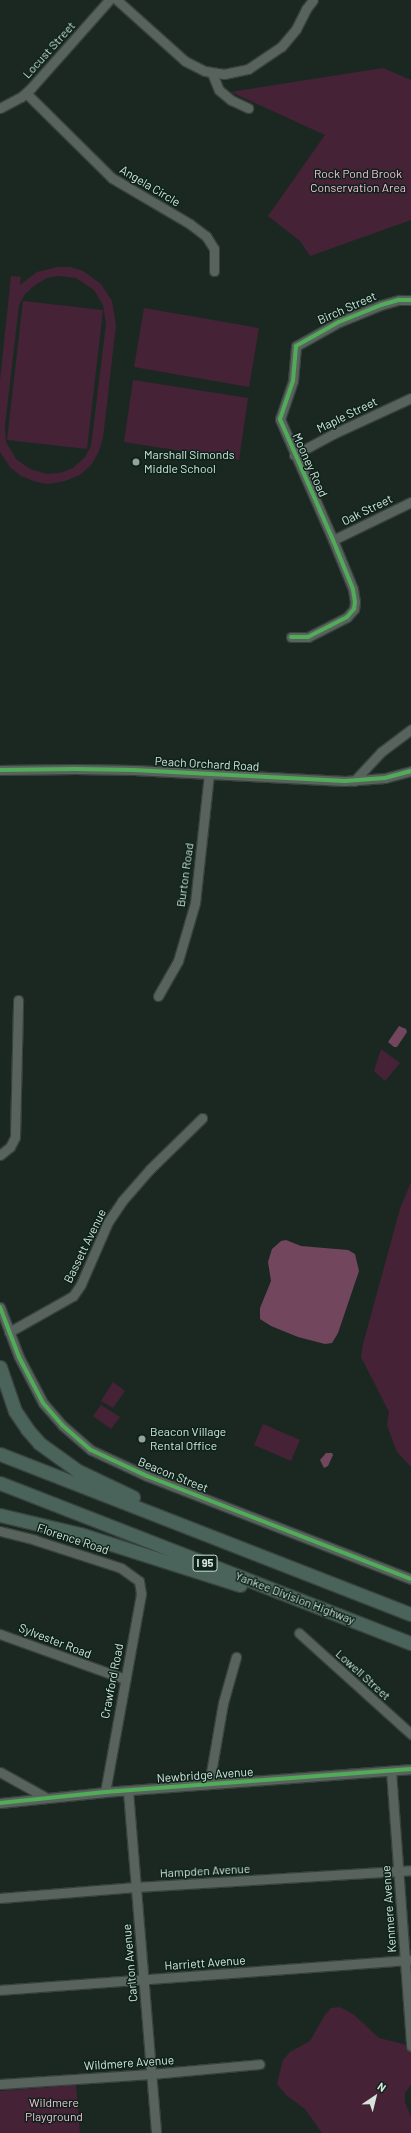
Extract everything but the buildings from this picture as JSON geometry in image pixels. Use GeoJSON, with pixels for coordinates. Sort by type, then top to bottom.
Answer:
{"type":"FeatureCollection","features":[{"type":"Feature","properties":{"kind":"highway"},"geometry":{"type":"LineString","coordinates":[[0,1367],[9,1396],[18,1417],[30,1434],[49,1451],[78,1471],[206,1534]]}},
{"type":"Feature","properties":{"kind":"highway","name":"I 95"},"geometry":{"type":"LineString","coordinates":[[0,1454],[411,1614]]}},
{"type":"Feature","properties":{"kind":"highway","name":"Yankee Division Highway"},"geometry":{"type":"LineString","coordinates":[[0,1483],[411,1643]]}},
{"type":"Feature","properties":{"kind":"highway"},"geometry":{"type":"LineString","coordinates":[[0,1515],[80,1534],[355,1621]]}},
{"type":"Feature","properties":{"kind":"street","name":"Locust Street"},"geometry":{"type":"LineString","coordinates":[[0,108],[26,93],[45,74],[109,0]]}},
{"type":"Feature","properties":{"kind":"street"},"geometry":{"type":"LineString","coordinates":[[117,0],[185,61],[212,73],[231,74],[254,66],[275,51],[292,35],[313,0]]}},
{"type":"Feature","properties":{"kind":"street"},"geometry":{"type":"LineString","coordinates":[[212,73],[216,85],[221,92],[231,100],[248,108]]}},
{"type":"Feature","properties":{"kind":"street","name":"Angela Circle"},"geometry":{"type":"LineString","coordinates":[[26,93],[112,178],[190,224],[206,236],[214,249],[214,271]]}},
{"type":"Feature","properties":{"kind":"street","name":"Birch Street"},"geometry":{"type":"LineString","coordinates":[[296,346],[339,322],[382,304],[399,300],[411,300]]}},
{"type":"Feature","properties":{"kind":"street","name":"Mooney Road"},"geometry":{"type":"LineString","coordinates":[[291,637],[308,637],[351,615],[354,609],[353,589],[333,540],[294,455],[280,419],[292,381],[296,346]]}},
{"type":"Feature","properties":{"kind":"street","name":"Maple Street"},"geometry":{"type":"LineString","coordinates":[[294,455],[340,431],[411,398]]}},
{"type":"Feature","properties":{"kind":"street","name":"Oak Street"},"geometry":{"type":"LineString","coordinates":[[333,540],[411,502]]}},
{"type":"Feature","properties":{"kind":"street"},"geometry":{"type":"LineString","coordinates":[[354,781],[381,752],[411,729]]}},
{"type":"Feature","properties":{"kind":"street","name":"Peach Orchard Road"},"geometry":{"type":"LineString","coordinates":[[0,770],[75,769],[354,781],[385,778],[411,771]]}},
{"type":"Feature","properties":{"kind":"street","name":"Burton Road"},"geometry":{"type":"LineString","coordinates":[[158,996],[178,961],[195,903],[209,774]]}},
{"type":"Feature","properties":{"kind":"street"},"geometry":{"type":"LineString","coordinates":[[0,1155],[10,1147],[15,1137],[18,1000]]}},
{"type":"Feature","properties":{"kind":"street","name":"Bassett Avenue"},"geometry":{"type":"LineString","coordinates":[[9,1332],[73,1296],[81,1284],[105,1230],[119,1204],[150,1169],[202,1118]]}},
{"type":"Feature","properties":{"kind":"street","name":"Beacon Street"},"geometry":{"type":"LineString","coordinates":[[0,1307],[29,1378],[43,1403],[69,1432],[96,1452],[135,1471],[411,1579]]}},
{"type":"Feature","properties":{"kind":"street","name":"Florence Road"},"geometry":{"type":"LineString","coordinates":[[0,1531],[36,1540],[102,1561],[122,1568],[135,1578]]}},
{"type":"Feature","properties":{"kind":"street","name":"Crawford Road"},"geometry":{"type":"LineString","coordinates":[[105,1792],[141,1594],[139,1581],[135,1578]]}},
{"type":"Feature","properties":{"kind":"street","name":"Lowell Street"},"geometry":{"type":"LineString","coordinates":[[300,1633],[411,1734]]}},
{"type":"Feature","properties":{"kind":"street","name":"Sylvester Road"},"geometry":{"type":"LineString","coordinates":[[0,1634],[125,1679]]}},
{"type":"Feature","properties":{"kind":"street"},"geometry":{"type":"LineString","coordinates":[[209,1784],[224,1703],[236,1657]]}},
{"type":"Feature","properties":{"kind":"street","name":"Newbridge Avenue"},"geometry":{"type":"LineString","coordinates":[[0,1803],[45,1797],[105,1792],[411,1769]]}},
{"type":"Feature","properties":{"kind":"street","name":"Kenmere Avenue"},"geometry":{"type":"LineString","coordinates":[[391,1771],[398,1871],[408,1960],[411,2046]]}},
{"type":"Feature","properties":{"kind":"street"},"geometry":{"type":"LineString","coordinates":[[0,1772],[45,1797]]}},
{"type":"Feature","properties":{"kind":"street","name":"Carlton Avenue"},"geometry":{"type":"LineString","coordinates":[[128,1791],[156,2133]]}},
{"type":"Feature","properties":{"kind":"street","name":"Hampden Avenue"},"geometry":{"type":"LineString","coordinates":[[0,1898],[136,1887],[411,1870]]}},
{"type":"Feature","properties":{"kind":"street","name":"Harriett Avenue"},"geometry":{"type":"LineString","coordinates":[[0,1990],[408,1960]]}},
{"type":"Feature","properties":{"kind":"street","name":"Wildmere Avenue"},"geometry":{"type":"LineString","coordinates":[[0,2084],[151,2074],[260,2064]]}},
{"type":"Feature","properties":{"kind":"green space","name":"Rock Pond Brook Conservation Area"},"geometry":{"type":"Polygon","coordinates":[[[383,68],[411,80],[411,220],[310,256],[300,241],[268,216],[325,135],[231,92],[383,68]]]}},
{"type":"Feature","properties":{"kind":"green space"},"geometry":{"type":"Polygon","coordinates":[[[58,267],[70,267],[83,271],[101,284],[112,301],[116,325],[103,438],[99,451],[92,464],[80,475],[65,481],[48,484],[36,482],[21,476],[10,467],[0,452],[0,380],[11,276],[21,277],[20,285],[37,272],[58,267]],[[58,276],[47,278],[35,285],[25,294],[19,305],[5,426],[6,442],[16,459],[30,469],[47,474],[60,473],[73,468],[85,457],[91,446],[106,324],[103,305],[94,290],[76,278],[58,276]]]}},
{"type":"Feature","properties":{"kind":"green space"},"geometry":{"type":"Polygon","coordinates":[[[23,301],[103,310],[87,449],[7,440],[23,301]]]}},
{"type":"Feature","properties":{"kind":"green space"},"geometry":{"type":"Polygon","coordinates":[[[144,308],[259,328],[249,387],[134,367],[144,308]]]}},
{"type":"Feature","properties":{"kind":"green space"},"geometry":{"type":"Polygon","coordinates":[[[133,380],[248,398],[239,460],[124,442],[133,380]]]}},
{"type":"Feature","properties":{"kind":"green space"},"geometry":{"type":"Polygon","coordinates":[[[381,1049],[400,1063],[385,1081],[374,1071],[381,1049]]]}},
{"type":"Feature","properties":{"kind":"green space"},"geometry":{"type":"Polygon","coordinates":[[[411,1182],[411,1467],[397,1452],[387,1425],[389,1412],[361,1357],[363,1344],[400,1209],[411,1182]]]}},
{"type":"Feature","properties":{"kind":"green space"},"geometry":{"type":"Polygon","coordinates":[[[113,1382],[125,1391],[113,1408],[101,1401],[113,1382]]]}},
{"type":"Feature","properties":{"kind":"green space"},"geometry":{"type":"Polygon","coordinates":[[[101,1405],[120,1417],[111,1429],[93,1416],[101,1405]]]}},
{"type":"Feature","properties":{"kind":"green space"},"geometry":{"type":"Polygon","coordinates":[[[263,1424],[300,1440],[291,1461],[254,1445],[263,1424]]]}},
{"type":"Feature","properties":{"kind":"green space"},"geometry":{"type":"Polygon","coordinates":[[[340,2007],[353,2014],[379,2038],[411,2046],[411,2085],[405,2093],[405,2102],[411,2117],[411,2133],[322,2133],[305,2109],[286,2095],[277,2084],[283,2060],[290,2052],[310,2041],[325,2015],[331,2008],[340,2007]]]}},
{"type":"Feature","properties":{"kind":"green space","name":"Wildmere Playground"},"geometry":{"type":"Polygon","coordinates":[[[76,2085],[80,2133],[0,2133],[0,2091],[76,2085]]]}},
{"type":"Feature","properties":{"kind":"shaded area"},"geometry":{"type":"Polygon","coordinates":[[[399,1026],[406,1029],[407,1032],[397,1047],[394,1047],[388,1042],[399,1026]]]}},
{"type":"Feature","properties":{"kind":"shaded area"},"geometry":{"type":"Polygon","coordinates":[[[286,1240],[301,1246],[348,1250],[355,1254],[359,1271],[338,1333],[332,1343],[325,1344],[298,1337],[271,1326],[260,1319],[260,1308],[271,1281],[268,1262],[272,1249],[281,1241],[286,1240]]]}},
{"type":"Feature","properties":{"kind":"shaded area"},"geometry":{"type":"Polygon","coordinates":[[[326,1453],[332,1453],[333,1455],[328,1466],[324,1468],[320,1460],[326,1453]]]}},
{"type":"Feature","properties":{"kind":"cycle path"},"geometry":{"type":"LineString","coordinates":[[291,637],[308,637],[347,617],[354,609],[355,602],[353,589],[333,540],[280,419],[293,381],[296,346],[339,322],[381,305],[399,300],[411,300]]}},
{"type":"Feature","properties":{"kind":"cycle path"},"geometry":{"type":"LineString","coordinates":[[0,770],[134,770],[345,781],[385,778],[411,771]]}},
{"type":"Feature","properties":{"kind":"cycle path"},"geometry":{"type":"LineString","coordinates":[[0,1307],[19,1357],[43,1403],[62,1425],[91,1450],[147,1476],[411,1579]]}},
{"type":"Feature","properties":{"kind":"cycle path"},"geometry":{"type":"LineString","coordinates":[[0,1803],[105,1792],[411,1769]]}},
{"type":"Feature","properties":{"kind":"place","name":"Marshall Simonds Middle School"},"geometry":{"type":"Point","coordinates":[136,462]}},
{"type":"Feature","properties":{"kind":"place","name":"Beacon Village Rental Office"},"geometry":{"type":"Point","coordinates":[142,1439]}}]}
